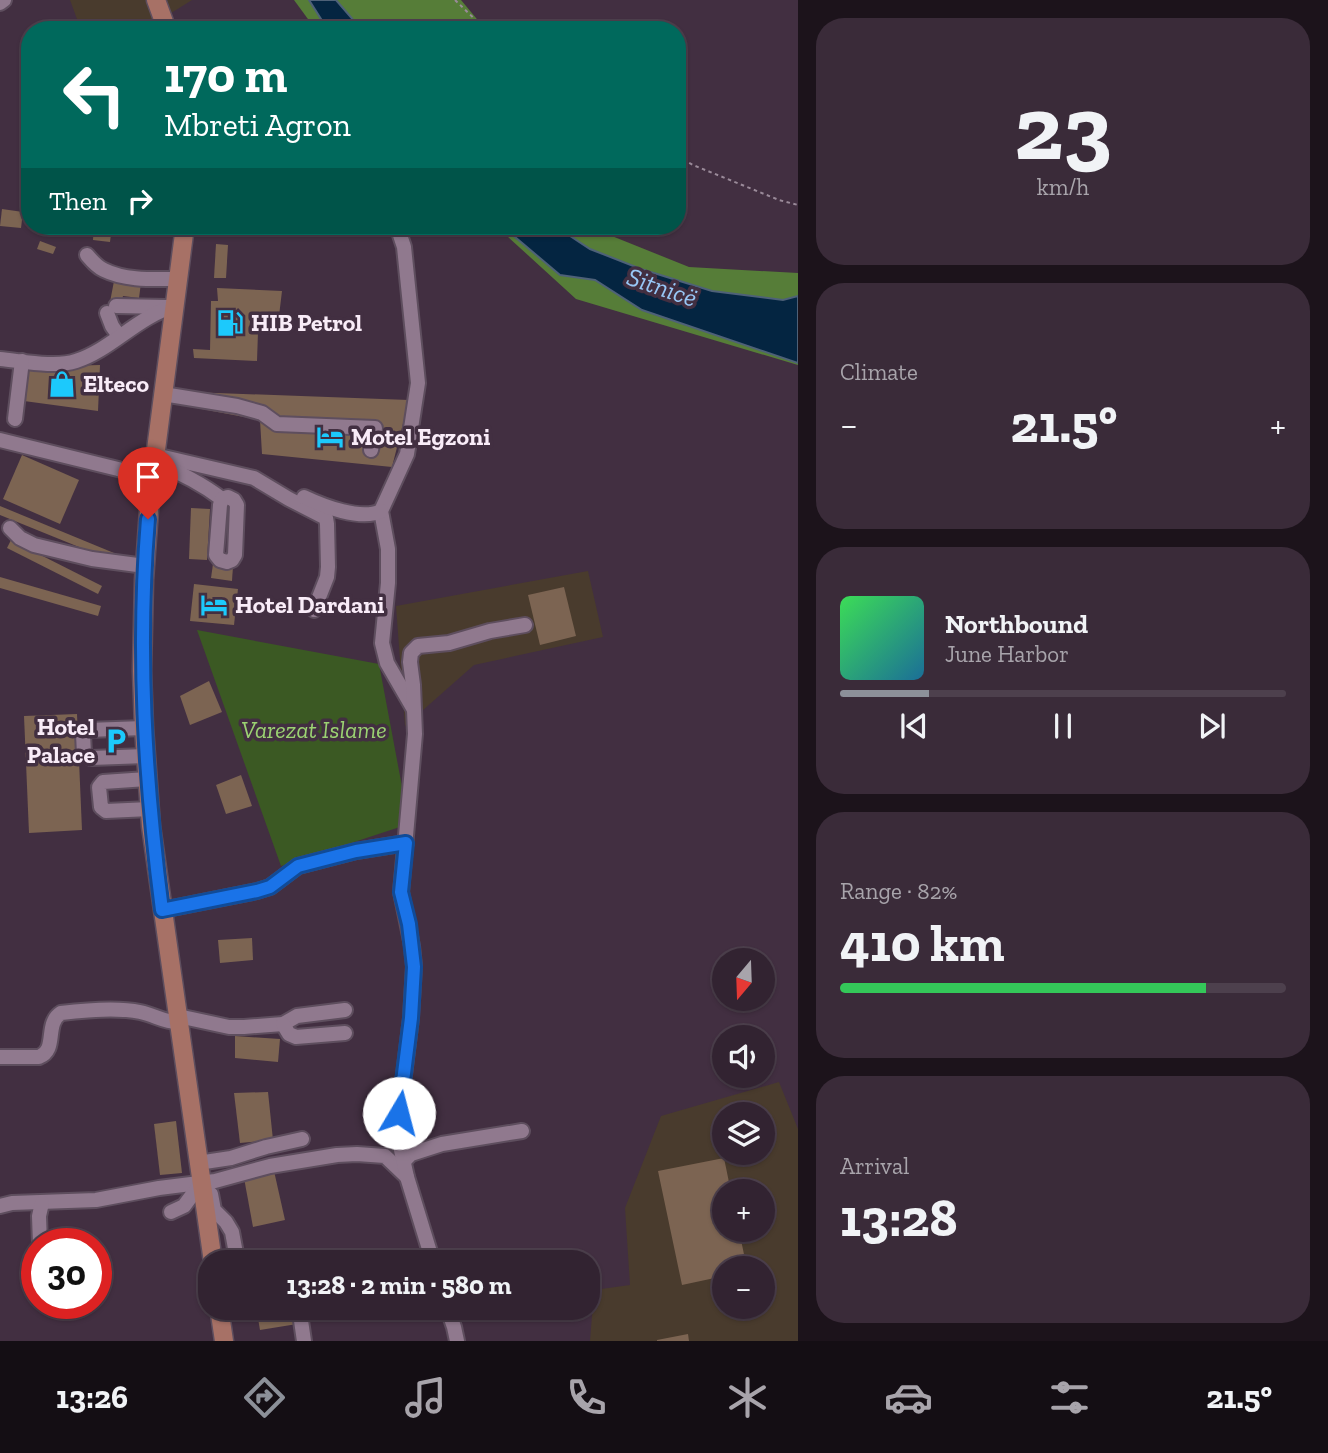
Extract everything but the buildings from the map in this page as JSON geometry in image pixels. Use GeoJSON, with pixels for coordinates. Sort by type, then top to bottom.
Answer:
{"type":"FeatureCollection","features":[{"type":"Feature","properties":{"kind":"main road"},"geometry":{"type":"LineString","coordinates":[[156,0],[164,21]]}},
{"type":"Feature","properties":{"kind":"main road"},"geometry":{"type":"LineString","coordinates":[[187,235],[171,307],[145,566],[142,647],[150,809],[198,1163],[204,1183],[211,1250]]}},
{"type":"Feature","properties":{"kind":"main road"},"geometry":{"type":"LineString","coordinates":[[221,1320],[224,1341]]}},
{"type":"Feature","properties":{"kind":"street"},"geometry":{"type":"LineString","coordinates":[[400,235],[404,247],[418,383],[407,454],[381,511],[388,549],[388,583],[382,643],[387,663],[413,709]]}},
{"type":"Feature","properties":{"kind":"street"},"geometry":{"type":"LineString","coordinates":[[87,255],[103,270],[115,274],[178,279]]}},
{"type":"Feature","properties":{"kind":"street"},"geometry":{"type":"LineString","coordinates":[[119,336],[112,326],[112,310],[171,307]]}},
{"type":"Feature","properties":{"kind":"street"},"geometry":{"type":"LineString","coordinates":[[0,359],[67,363],[77,361],[171,307]]}},
{"type":"Feature","properties":{"kind":"street"},"geometry":{"type":"LineString","coordinates":[[15,419],[22,361]]}},
{"type":"Feature","properties":{"kind":"street"},"geometry":{"type":"LineString","coordinates":[[163,394],[262,412],[277,424],[375,428],[371,450]]}},
{"type":"Feature","properties":{"kind":"street"},"geometry":{"type":"LineString","coordinates":[[0,440],[118,469],[155,461],[225,463],[255,467],[289,491],[340,512],[376,514],[381,511]]}},
{"type":"Feature","properties":{"kind":"street"},"geometry":{"type":"LineString","coordinates":[[155,461],[179,472],[222,499]]}},
{"type":"Feature","properties":{"kind":"street"},"geometry":{"type":"LineString","coordinates":[[155,461],[254,478],[326,518],[327,577],[314,610]]}},
{"type":"Feature","properties":{"kind":"street"},"geometry":{"type":"LineString","coordinates":[[10,528],[20,538],[34,545],[92,559],[145,566]]}},
{"type":"Feature","properties":{"kind":"street"},"geometry":{"type":"LineString","coordinates":[[429,1250],[407,1177],[397,1132],[411,1018],[414,967],[409,924],[401,892],[415,734],[411,653],[418,646],[449,643],[490,631],[524,625]]}},
{"type":"Feature","properties":{"kind":"street"},"geometry":{"type":"LineString","coordinates":[[144,728],[87,730],[83,734],[84,754],[91,758],[146,756]]}},
{"type":"Feature","properties":{"kind":"street"},"geometry":{"type":"LineString","coordinates":[[147,779],[103,782],[99,787],[101,807],[106,811],[150,809]]}},
{"type":"Feature","properties":{"kind":"street"},"geometry":{"type":"LineString","coordinates":[[162,910],[257,891],[270,887],[298,866],[356,851],[406,843]]}},
{"type":"Feature","properties":{"kind":"street"},"geometry":{"type":"LineString","coordinates":[[0,1057],[44,1056],[49,1049],[53,1020],[61,1013],[127,1010],[142,1012],[168,1022],[178,1019],[229,1027],[283,1024],[297,1016],[345,1010]]}},
{"type":"Feature","properties":{"kind":"street"},"geometry":{"type":"LineString","coordinates":[[283,1024],[289,1034],[296,1037],[345,1033]]}},
{"type":"Feature","properties":{"kind":"street"},"geometry":{"type":"LineString","coordinates":[[404,1161],[411,1154],[442,1144],[522,1131]]}},
{"type":"Feature","properties":{"kind":"street"},"geometry":{"type":"LineString","coordinates":[[198,1163],[221,1160],[302,1139]]}},
{"type":"Feature","properties":{"kind":"street"},"geometry":{"type":"LineString","coordinates":[[0,1206],[12,1203],[96,1200],[204,1183],[270,1166],[337,1155],[385,1156],[407,1177]]}},
{"type":"Feature","properties":{"kind":"street"},"geometry":{"type":"LineString","coordinates":[[171,1212],[184,1206],[204,1183]]}},
{"type":"Feature","properties":{"kind":"street"},"geometry":{"type":"LineString","coordinates":[[204,1183],[214,1210],[232,1232],[235,1250]]}},
{"type":"Feature","properties":{"kind":"street"},"geometry":{"type":"LineString","coordinates":[[40,1228],[42,1203]]}},
{"type":"Feature","properties":{"kind":"street"},"geometry":{"type":"LineString","coordinates":[[301,1320],[304,1341]]}},
{"type":"Feature","properties":{"kind":"street"},"geometry":{"type":"LineString","coordinates":[[452,1320],[457,1341]]}},
{"type":"Feature","properties":{"kind":"path"},"geometry":{"type":"LineString","coordinates":[[455,0],[477,21]]}},
{"type":"Feature","properties":{"kind":"path"},"geometry":{"type":"LineString","coordinates":[[686,161],[779,200],[798,205]]}},
{"type":"Feature","properties":{"kind":"shaded area"},"geometry":{"type":"Polygon","coordinates":[[[70,0],[192,0],[168,15],[169,21],[78,21],[70,0]]]}},
{"type":"Feature","properties":{"kind":"shaded area"},"geometry":{"type":"Polygon","coordinates":[[[588,571],[603,637],[474,665],[405,726],[396,606],[588,571]]]}},
{"type":"Feature","properties":{"kind":"shaded area"},"geometry":{"type":"Polygon","coordinates":[[[779,1082],[798,1129],[798,1341],[590,1341],[592,1320],[600,1320],[600,1289],[630,1285],[625,1208],[661,1116],[758,1088],[775,1088],[775,1083],[779,1082]]]}},
{"type":"Feature","properties":{"kind":"green space"},"geometry":{"type":"Polygon","coordinates":[[[294,0],[461,0],[478,21],[309,21],[294,0]]]}},
{"type":"Feature","properties":{"kind":"green space"},"geometry":{"type":"Polygon","coordinates":[[[506,235],[609,235],[689,267],[798,273],[798,365],[576,299],[506,235]]]}},
{"type":"Feature","properties":{"kind":"green space","name":"Varezat Islame"},"geometry":{"type":"Polygon","coordinates":[[[197,630],[379,664],[409,824],[281,866],[197,630]]]}},
{"type":"Feature","properties":{"kind":"water"},"geometry":{"type":"Polygon","coordinates":[[[309,0],[336,0],[354,21],[322,21],[309,0]]]}},
{"type":"Feature","properties":{"kind":"water","name":"Sitnicë"},"geometry":{"type":"Polygon","coordinates":[[[513,235],[569,235],[590,249],[641,269],[712,291],[783,300],[798,296],[798,363],[642,310],[595,280],[560,275],[513,235]]]}},
{"type":"Feature","properties":{"kind":"place","name":"HIB Petrol"},"geometry":{"type":"Point","coordinates":[230,323]}},
{"type":"Feature","properties":{"kind":"place","name":"Elteco"},"geometry":{"type":"Point","coordinates":[62,384]}},
{"type":"Feature","properties":{"kind":"place","name":"Motel Egzoni"},"geometry":{"type":"Point","coordinates":[330,437]}},
{"type":"Feature","properties":{"kind":"place","name":"Hotel Dardani"},"geometry":{"type":"Point","coordinates":[214,605]}},
{"type":"Feature","properties":{"kind":"place","name":"Hotel Palace"},"geometry":{"type":"Point","coordinates":[116,741]}},
{"type":"Feature","properties":{"kind":"route"},"geometry":{"type":"LineString","coordinates":[[148,519],[142,623],[144,728],[151,826],[162,910],[257,891],[270,887],[298,866],[356,851],[406,843],[401,892],[409,924],[414,967],[411,1018],[399,1113]]}}]}
